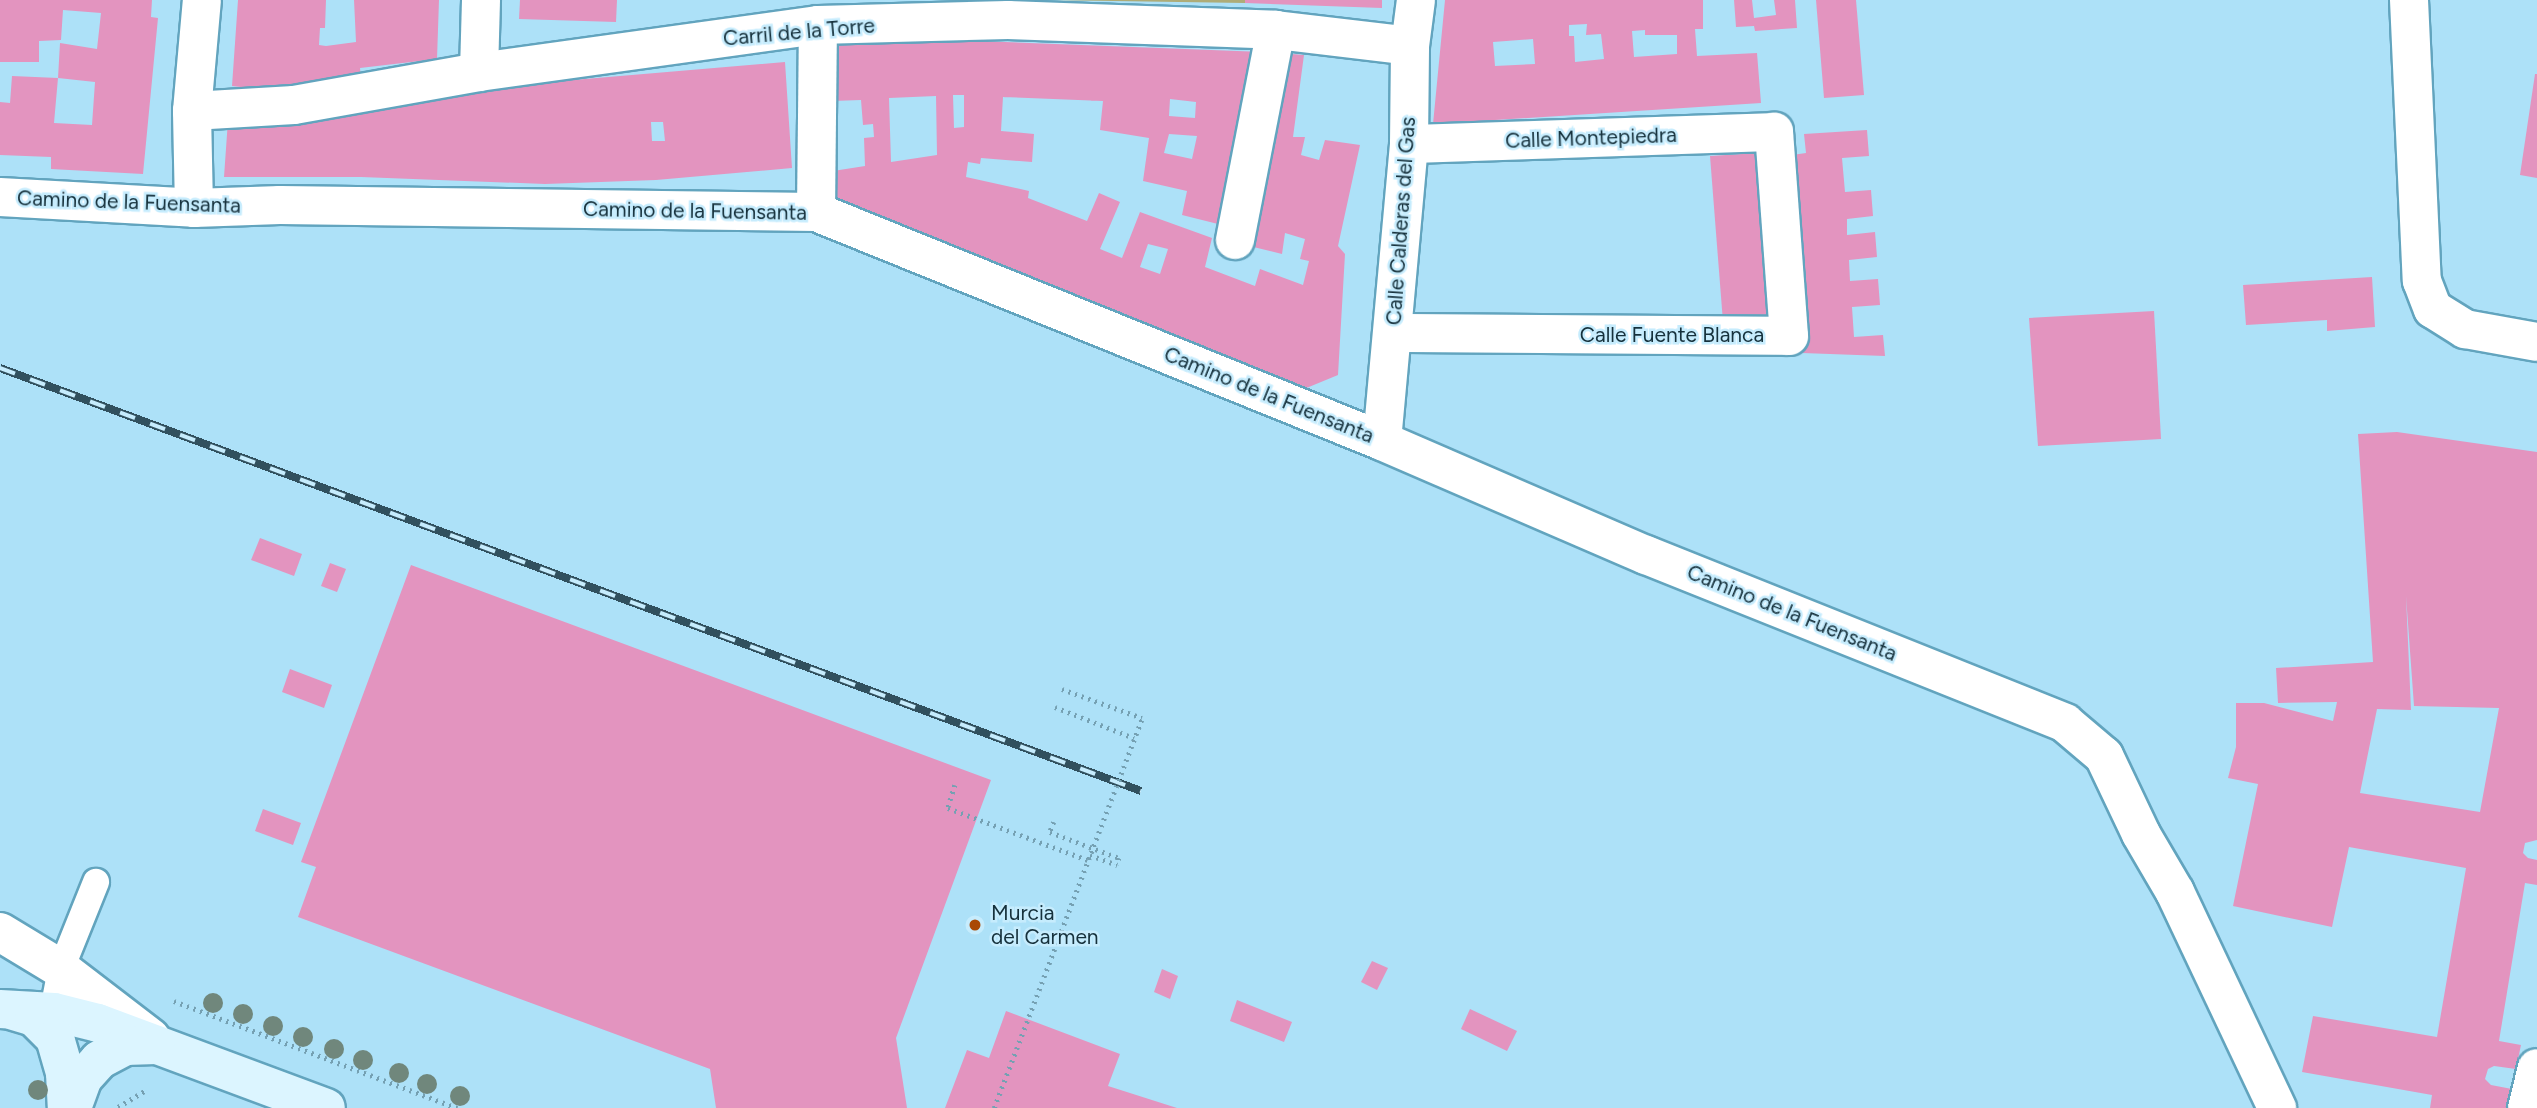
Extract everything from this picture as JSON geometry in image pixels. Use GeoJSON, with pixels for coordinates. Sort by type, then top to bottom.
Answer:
{"type":"FeatureCollection","features":[{"type":"Feature","properties":{"kind":"main road"},"geometry":{"type":"LineString","coordinates":[[2,1009],[54,1025],[98,1023],[326,1108]]}},
{"type":"Feature","properties":{"kind":"main road"},"geometry":{"type":"LineString","coordinates":[[54,1025],[65,1073],[69,1108]]}},
{"type":"Feature","properties":{"kind":"main road"},"geometry":{"type":"LineString","coordinates":[[69,1108],[83,1078],[110,1052],[139,1044],[161,1046]]}},
{"type":"Feature","properties":{"kind":"street"},"geometry":{"type":"LineString","coordinates":[[194,208],[192,111],[202,0]]}},
{"type":"Feature","properties":{"kind":"street"},"geometry":{"type":"LineString","coordinates":[[479,72],[481,0]]}},
{"type":"Feature","properties":{"kind":"street","name":"Calle Calderas del Gas"},"geometry":{"type":"LineString","coordinates":[[1382,441],[1409,144],[1410,46],[1416,0]]}},
{"type":"Feature","properties":{"kind":"street"},"geometry":{"type":"LineString","coordinates":[[2409,0],[2422,281],[2433,309],[2465,329],[2537,342]]}},
{"type":"Feature","properties":{"kind":"street","name":"Carril de la Torre"},"geometry":{"type":"LineString","coordinates":[[192,111],[294,105],[365,95],[479,72],[818,25],[1008,20],[1276,30],[1410,46]]}},
{"type":"Feature","properties":{"kind":"street"},"geometry":{"type":"LineString","coordinates":[[816,212],[818,25]]}},
{"type":"Feature","properties":{"kind":"street"},"geometry":{"type":"LineString","coordinates":[[1235,240],[1276,30]]}},
{"type":"Feature","properties":{"kind":"street","name":"Calle Montepiedra"},"geometry":{"type":"LineString","coordinates":[[1409,144],[1774,132]]}},
{"type":"Feature","properties":{"kind":"street","name":"Calle Fuente Blanca"},"geometry":{"type":"LineString","coordinates":[[1393,333],[1789,336],[1774,132]]}},
{"type":"Feature","properties":{"kind":"street","name":"Camino de la Fuensanta"},"geometry":{"type":"LineString","coordinates":[[0,197],[194,208],[280,205],[816,212],[1382,441],[1646,555],[2066,723],[2104,756],[2141,834],[2175,892],[2277,1108]]}},
{"type":"Feature","properties":{"kind":"street"},"geometry":{"type":"LineString","coordinates":[[0,932],[61,969],[161,1046]]}},
{"type":"Feature","properties":{"kind":"street"},"geometry":{"type":"LineString","coordinates":[[2,1009],[36,992],[61,969]]}},
{"type":"Feature","properties":{"kind":"street"},"geometry":{"type":"LineString","coordinates":[[2527,1108],[2536,1070]]}},
{"type":"Feature","properties":{"kind":"lane"},"geometry":{"type":"LineString","coordinates":[[54,1025],[61,969],[96,882]]}},
{"type":"Feature","properties":{"kind":"path"},"geometry":{"type":"LineString","coordinates":[[994,1108],[1142,719],[1062,689]]}},
{"type":"Feature","properties":{"kind":"path"},"geometry":{"type":"LineString","coordinates":[[1055,707],[1134,738]]}},
{"type":"Feature","properties":{"kind":"path"},"geometry":{"type":"LineString","coordinates":[[956,785],[948,808],[1089,858],[1117,865],[1119,859],[1050,832],[1054,822]]}},
{"type":"Feature","properties":{"kind":"path"},"geometry":{"type":"LineString","coordinates":[[216,1016],[457,1108]]}},
{"type":"Feature","properties":{"kind":"shaded area"},"geometry":{"type":"Polygon","coordinates":[[[1047,0],[1245,0],[1245,3],[1047,0]]]}},
{"type":"Feature","properties":{"kind":"building"},"geometry":{"type":"Polygon","coordinates":[[[0,0],[152,0],[151,17],[158,18],[143,174],[51,169],[51,157],[0,155],[0,102],[10,103],[12,76],[58,78],[60,43],[97,49],[101,13],[63,10],[61,40],[39,41],[39,62],[0,62],[0,0]],[[58,78],[54,123],[92,125],[95,82],[58,78]]]}},
{"type":"Feature","properties":{"kind":"building"},"geometry":{"type":"Polygon","coordinates":[[[238,0],[326,0],[325,28],[320,28],[319,45],[326,46],[356,42],[354,0],[439,0],[437,59],[360,68],[362,88],[309,95],[232,86],[238,0]]]}},
{"type":"Feature","properties":{"kind":"building"},"geometry":{"type":"Polygon","coordinates":[[[520,0],[617,0],[616,22],[519,19],[520,0]]]}},
{"type":"Feature","properties":{"kind":"building"},"geometry":{"type":"Polygon","coordinates":[[[1245,0],[1382,0],[1382,8],[1245,3],[1245,0]]]}},
{"type":"Feature","properties":{"kind":"building"},"geometry":{"type":"Polygon","coordinates":[[[1445,0],[1703,0],[1703,29],[1695,29],[1697,56],[1757,53],[1761,103],[1433,124],[1445,0]],[[1587,24],[1569,25],[1569,36],[1574,36],[1575,62],[1604,59],[1601,34],[1586,35],[1587,24]],[[1645,30],[1632,31],[1634,57],[1677,54],[1677,35],[1645,35],[1645,30]],[[1533,39],[1493,42],[1495,66],[1535,64],[1533,39]]]}},
{"type":"Feature","properties":{"kind":"building"},"geometry":{"type":"Polygon","coordinates":[[[1734,0],[1752,0],[1754,18],[1776,15],[1774,0],[1795,0],[1797,28],[1755,31],[1754,26],[1736,27],[1734,0]]]}},
{"type":"Feature","properties":{"kind":"building"},"geometry":{"type":"Polygon","coordinates":[[[1816,0],[1856,0],[1864,95],[1824,98],[1816,0]]]}},
{"type":"Feature","properties":{"kind":"building"},"geometry":{"type":"Polygon","coordinates":[[[951,40],[1263,52],[1230,227],[1182,215],[1187,191],[1143,181],[1149,138],[1100,130],[1103,101],[1003,97],[1001,131],[1034,134],[1032,162],[981,158],[980,164],[968,162],[966,177],[1029,191],[1028,198],[1087,221],[1099,193],[1120,202],[1100,249],[1122,258],[1140,212],[1212,238],[1205,267],[1255,286],[1260,269],[1303,285],[1309,261],[1300,259],[1305,239],[1285,233],[1282,254],[1241,244],[1279,53],[1304,55],[1293,137],[1305,137],[1301,155],[1319,160],[1325,140],[1360,145],[1338,246],[1345,254],[1338,375],[1304,389],[834,202],[833,171],[865,166],[864,138],[874,137],[873,124],[863,125],[861,100],[832,101],[830,44],[951,40]],[[953,95],[954,128],[964,127],[964,95],[953,95]],[[936,96],[889,98],[891,162],[937,155],[936,96]],[[1170,99],[1169,116],[1195,118],[1196,102],[1170,99]],[[1169,134],[1164,153],[1192,159],[1197,136],[1169,134]],[[1148,244],[1140,267],[1160,274],[1168,249],[1148,244]]]}},
{"type":"Feature","properties":{"kind":"building"},"geometry":{"type":"Polygon","coordinates":[[[785,62],[792,168],[656,180],[545,184],[361,177],[224,177],[228,120],[538,83],[785,62]],[[651,122],[652,141],[665,141],[663,122],[651,122]]]}},
{"type":"Feature","properties":{"kind":"building"},"geometry":{"type":"Polygon","coordinates":[[[2537,74],[2537,178],[2520,175],[2537,74]]]}},
{"type":"Feature","properties":{"kind":"building"},"geometry":{"type":"Polygon","coordinates":[[[1867,130],[1869,156],[1842,158],[1845,192],[1871,190],[1873,216],[1847,219],[1847,235],[1875,232],[1877,257],[1849,260],[1850,281],[1878,279],[1880,305],[1852,307],[1854,337],[1883,335],[1885,356],[1802,353],[1785,156],[1806,153],[1804,134],[1867,130]]]}},
{"type":"Feature","properties":{"kind":"building"},"geometry":{"type":"Polygon","coordinates":[[[1758,153],[1771,323],[1723,322],[1710,156],[1758,153]]]}},
{"type":"Feature","properties":{"kind":"building"},"geometry":{"type":"Polygon","coordinates":[[[2372,277],[2375,327],[2327,331],[2327,320],[2246,325],[2243,285],[2372,277]]]}},
{"type":"Feature","properties":{"kind":"building"},"geometry":{"type":"Polygon","coordinates":[[[2154,311],[2161,439],[2038,446],[2029,318],[2154,311]]]}},
{"type":"Feature","properties":{"kind":"building"},"geometry":{"type":"Polygon","coordinates":[[[2397,432],[2537,452],[2537,840],[2525,843],[2523,853],[2528,858],[2537,860],[2537,885],[2525,883],[2499,1041],[2521,1045],[2516,1069],[2494,1066],[2488,1069],[2485,1079],[2491,1085],[2512,1089],[2508,1108],[2430,1108],[2432,1095],[2302,1072],[2313,1016],[2437,1037],[2466,868],[2349,847],[2332,927],[2233,906],[2258,784],[2228,778],[2236,747],[2236,703],[2264,703],[2333,721],[2337,702],[2278,703],[2276,668],[2373,662],[2358,434],[2397,432]],[[2406,596],[2411,710],[2377,709],[2360,793],[2480,812],[2499,708],[2414,706],[2406,596]]]}},
{"type":"Feature","properties":{"kind":"building"},"geometry":{"type":"Polygon","coordinates":[[[260,538],[302,554],[294,576],[251,560],[260,538]]]}},
{"type":"Feature","properties":{"kind":"building"},"geometry":{"type":"Polygon","coordinates":[[[330,563],[346,569],[337,592],[321,586],[330,563]]]}},
{"type":"Feature","properties":{"kind":"building"},"geometry":{"type":"Polygon","coordinates":[[[411,565],[991,780],[896,1038],[907,1108],[716,1108],[710,1069],[298,917],[316,867],[301,862],[411,565]]]}},
{"type":"Feature","properties":{"kind":"building"},"geometry":{"type":"Polygon","coordinates":[[[290,669],[332,685],[324,708],[282,692],[290,669]]]}},
{"type":"Feature","properties":{"kind":"building"},"geometry":{"type":"Polygon","coordinates":[[[263,809],[301,823],[293,845],[255,831],[263,809]]]}},
{"type":"Feature","properties":{"kind":"building"},"geometry":{"type":"Polygon","coordinates":[[[1372,961],[1388,968],[1377,990],[1361,982],[1372,961]]]}},
{"type":"Feature","properties":{"kind":"building"},"geometry":{"type":"Polygon","coordinates":[[[1162,969],[1178,976],[1170,999],[1154,992],[1162,969]]]}},
{"type":"Feature","properties":{"kind":"building"},"geometry":{"type":"Polygon","coordinates":[[[1237,1000],[1292,1022],[1284,1042],[1230,1021],[1237,1000]]]}},
{"type":"Feature","properties":{"kind":"building"},"geometry":{"type":"Polygon","coordinates":[[[1470,1009],[1517,1031],[1507,1051],[1461,1029],[1470,1009]]]}},
{"type":"Feature","properties":{"kind":"building"},"geometry":{"type":"Polygon","coordinates":[[[1006,1011],[1120,1054],[1108,1086],[1177,1108],[945,1108],[967,1050],[989,1058],[1006,1011]]]}},
{"type":"Feature","properties":{"kind":"railway"},"geometry":{"type":"LineString","coordinates":[[0,368],[1141,791]]}},
{"type":"Feature","properties":{"kind":"place","name":"Murcia del Carmen"},"geometry":{"type":"Point","coordinates":[975,925]}}]}
